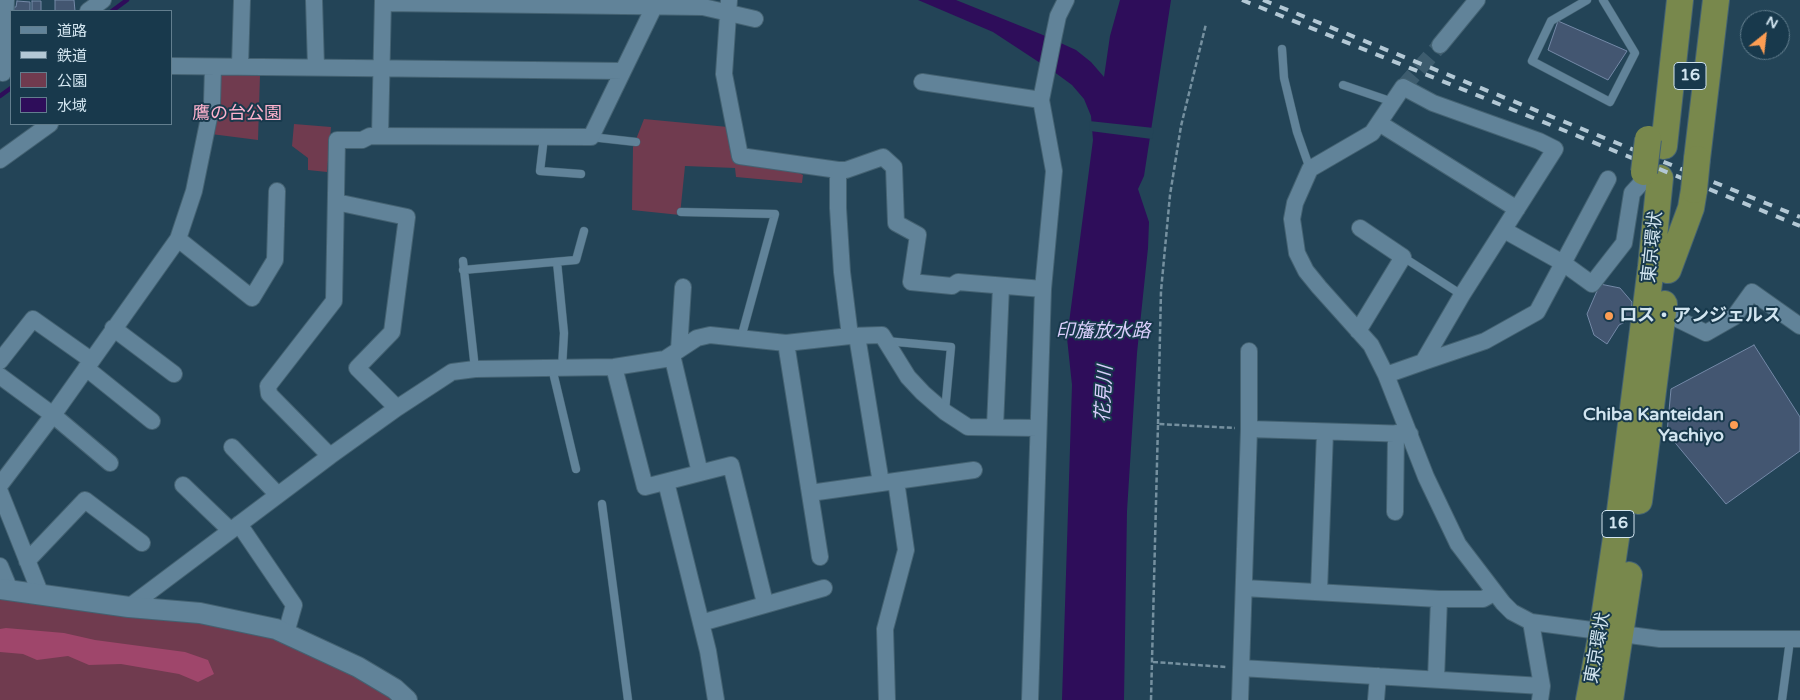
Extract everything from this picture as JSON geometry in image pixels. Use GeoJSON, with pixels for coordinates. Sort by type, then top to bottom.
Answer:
{"type":"FeatureCollection","features":[{"type":"Feature","properties":{"kind":"highway"},"geometry":{"type":"LineString","coordinates":[[1665,0],[1673,149]]}},
{"type":"Feature","properties":{"kind":"highway","name":"東京環状"},"geometry":{"type":"LineString","coordinates":[[1673,149],[1680,0]]}},
{"type":"Feature","properties":{"kind":"highway","name":"東京環状"},"geometry":{"type":"LineString","coordinates":[[1610,700],[1611,633],[1620,511],[1659,269],[1664,181],[1673,149],[1699,0]]}},
{"type":"Feature","properties":{"kind":"highway"},"geometry":{"type":"LineString","coordinates":[[1659,269],[1692,208],[1664,181],[1716,0]]}},
{"type":"Feature","properties":{"kind":"highway","name":"東京環状"},"geometry":{"type":"LineString","coordinates":[[1589,700],[1611,633],[1638,513],[1663,312],[1659,269]]}},
{"type":"Feature","properties":{"kind":"street"},"geometry":{"type":"LineString","coordinates":[[0,0],[6,0],[5,72]]}},
{"type":"Feature","properties":{"kind":"street"},"geometry":{"type":"LineString","coordinates":[[89,10],[103,0]]}},
{"type":"Feature","properties":{"kind":"street"},"geometry":{"type":"LineString","coordinates":[[240,66],[242,0]]}},
{"type":"Feature","properties":{"kind":"street"},"geometry":{"type":"LineString","coordinates":[[314,0],[316,67]]}},
{"type":"Feature","properties":{"kind":"street"},"geometry":{"type":"LineString","coordinates":[[1030,700],[1043,289],[1054,171],[1041,100],[1058,16],[1066,0]]}},
{"type":"Feature","properties":{"kind":"street"},"geometry":{"type":"LineString","coordinates":[[380,136],[383,1],[729,6],[755,19]]}},
{"type":"Feature","properties":{"kind":"street"},"geometry":{"type":"LineString","coordinates":[[1440,45],[1475,1]]}},
{"type":"Feature","properties":{"kind":"street"},"geometry":{"type":"LineString","coordinates":[[330,456],[269,394],[268,386],[334,301],[337,140],[362,140],[370,136],[591,137],[623,71],[659,5]]}},
{"type":"Feature","properties":{"kind":"street"},"geometry":{"type":"LineString","coordinates":[[729,6],[724,74],[740,156],[838,170],[846,170],[883,157],[894,167],[896,223],[918,235],[911,282],[952,286],[958,282],[1043,289]]}},
{"type":"Feature","properties":{"kind":"street"},"geometry":{"type":"LineString","coordinates":[[172,66],[623,71]]}},
{"type":"Feature","properties":{"kind":"street"},"geometry":{"type":"LineString","coordinates":[[0,485],[178,239],[194,191],[212,103],[213,67]]}},
{"type":"Feature","properties":{"kind":"street"},"geometry":{"type":"LineString","coordinates":[[922,82],[1041,100]]}},
{"type":"Feature","properties":{"kind":"street"},"geometry":{"type":"LineString","coordinates":[[1423,362],[1462,295],[1555,149],[1539,141],[1433,103],[1403,87],[1372,133],[1310,168],[1295,203],[1292,219],[1297,253],[1306,271],[1371,346],[1386,375],[1403,433],[1458,544],[1494,593],[1512,612],[1531,622],[1660,639],[1795,639]]}},
{"type":"Feature","properties":{"kind":"street"},"geometry":{"type":"LineString","coordinates":[[1379,123],[1517,209]]}},
{"type":"Feature","properties":{"kind":"street"},"geometry":{"type":"LineString","coordinates":[[0,160],[49,125]]}},
{"type":"Feature","properties":{"kind":"street"},"geometry":{"type":"LineString","coordinates":[[838,170],[842,272],[853,336],[906,550],[885,629],[887,700]]}},
{"type":"Feature","properties":{"kind":"street"},"geometry":{"type":"LineString","coordinates":[[1386,375],[1485,341],[1537,312],[1608,179]]}},
{"type":"Feature","properties":{"kind":"street"},"geometry":{"type":"LineString","coordinates":[[1504,230],[1563,264],[1592,284],[1624,243],[1632,193],[1664,181]]}},
{"type":"Feature","properties":{"kind":"street"},"geometry":{"type":"LineString","coordinates":[[178,239],[252,298],[275,260],[277,191]]}},
{"type":"Feature","properties":{"kind":"street"},"geometry":{"type":"LineString","coordinates":[[336,202],[407,217],[392,332],[357,368],[398,408]]}},
{"type":"Feature","properties":{"kind":"street"},"geometry":{"type":"LineString","coordinates":[[1358,331],[1403,257],[1360,228]]}},
{"type":"Feature","properties":{"kind":"street"},"geometry":{"type":"LineString","coordinates":[[994,427],[1001,286]]}},
{"type":"Feature","properties":{"kind":"street"},"geometry":{"type":"LineString","coordinates":[[682,288],[676,352],[700,473]]}},
{"type":"Feature","properties":{"kind":"street"},"geometry":{"type":"LineString","coordinates":[[1663,312],[1706,333],[1734,317],[1752,292],[1800,326]]}},
{"type":"Feature","properties":{"kind":"street"},"geometry":{"type":"LineString","coordinates":[[0,361],[33,319],[88,364],[152,421]]}},
{"type":"Feature","properties":{"kind":"street"},"geometry":{"type":"LineString","coordinates":[[113,328],[174,374]]}},
{"type":"Feature","properties":{"kind":"street"},"geometry":{"type":"LineString","coordinates":[[129,607],[330,456],[452,372],[474,369],[614,368],[666,359],[697,338],[710,335],[786,343],[882,335],[908,378],[945,412],[968,427],[1038,428]]}},
{"type":"Feature","properties":{"kind":"street"},"geometry":{"type":"LineString","coordinates":[[786,343],[820,557]]}},
{"type":"Feature","properties":{"kind":"street"},"geometry":{"type":"LineString","coordinates":[[1240,700],[1250,351]]}},
{"type":"Feature","properties":{"kind":"street"},"geometry":{"type":"LineString","coordinates":[[614,368],[645,487],[731,465],[765,603]]}},
{"type":"Feature","properties":{"kind":"street"},"geometry":{"type":"LineString","coordinates":[[0,376],[52,415],[110,464]]}},
{"type":"Feature","properties":{"kind":"street"},"geometry":{"type":"LineString","coordinates":[[1249,429],[1403,433]]}},
{"type":"Feature","properties":{"kind":"street"},"geometry":{"type":"LineString","coordinates":[[1319,591],[1324,432]]}},
{"type":"Feature","properties":{"kind":"street"},"geometry":{"type":"LineString","coordinates":[[1394,512],[1403,433]]}},
{"type":"Feature","properties":{"kind":"street"},"geometry":{"type":"LineString","coordinates":[[232,447],[278,495]]}},
{"type":"Feature","properties":{"kind":"street"},"geometry":{"type":"LineString","coordinates":[[810,493],[974,470]]}},
{"type":"Feature","properties":{"kind":"street"},"geometry":{"type":"LineString","coordinates":[[666,482],[708,651],[716,700]]}},
{"type":"Feature","properties":{"kind":"street"},"geometry":{"type":"LineString","coordinates":[[183,485],[235,527],[294,605],[286,634]]}},
{"type":"Feature","properties":{"kind":"street"},"geometry":{"type":"LineString","coordinates":[[0,492],[41,595]]}},
{"type":"Feature","properties":{"kind":"street"},"geometry":{"type":"LineString","coordinates":[[28,561],[85,500],[142,543]]}},
{"type":"Feature","properties":{"kind":"street"},"geometry":{"type":"LineString","coordinates":[[0,566],[5,590],[129,607],[200,613],[276,629],[358,668],[395,689],[407,700]]}},
{"type":"Feature","properties":{"kind":"street"},"geometry":{"type":"LineString","coordinates":[[701,623],[765,603],[824,588]]}},
{"type":"Feature","properties":{"kind":"street"},"geometry":{"type":"LineString","coordinates":[[1244,588],[1483,600],[1494,593]]}},
{"type":"Feature","properties":{"kind":"street"},"geometry":{"type":"LineString","coordinates":[[1436,679],[1439,599]]}},
{"type":"Feature","properties":{"kind":"street"},"geometry":{"type":"LineString","coordinates":[[1242,668],[1436,679],[1541,693],[1531,622]]}},
{"type":"Feature","properties":{"kind":"street"},"geometry":{"type":"LineString","coordinates":[[1376,700],[1378,676]]}},
{"type":"Feature","properties":{"kind":"lane"},"geometry":{"type":"LineString","coordinates":[[1587,0],[1551,21],[1532,62],[1610,102],[1635,53],[1603,0]]}},
{"type":"Feature","properties":{"kind":"lane"},"geometry":{"type":"LineString","coordinates":[[1282,50],[1284,78],[1297,132],[1310,168]]}},
{"type":"Feature","properties":{"kind":"lane"},"geometry":{"type":"LineString","coordinates":[[1343,85],[1393,102]]}},
{"type":"Feature","properties":{"kind":"lane"},"geometry":{"type":"LineString","coordinates":[[544,137],[540,172],[581,174]]}},
{"type":"Feature","properties":{"kind":"lane"},"geometry":{"type":"LineString","coordinates":[[591,137],[636,142]]}},
{"type":"Feature","properties":{"kind":"lane"},"geometry":{"type":"LineString","coordinates":[[681,212],[775,214],[741,339]]}},
{"type":"Feature","properties":{"kind":"lane"},"geometry":{"type":"LineString","coordinates":[[464,270],[576,260],[584,231]]}},
{"type":"Feature","properties":{"kind":"lane"},"geometry":{"type":"LineString","coordinates":[[1403,257],[1462,295]]}},
{"type":"Feature","properties":{"kind":"lane"},"geometry":{"type":"LineString","coordinates":[[463,261],[474,369]]}},
{"type":"Feature","properties":{"kind":"lane"},"geometry":{"type":"LineString","coordinates":[[557,262],[564,333],[557,368],[576,470]]}},
{"type":"Feature","properties":{"kind":"lane"},"geometry":{"type":"LineString","coordinates":[[886,341],[951,347],[945,412]]}},
{"type":"Feature","properties":{"kind":"lane"},"geometry":{"type":"LineString","coordinates":[[602,504],[628,700]]}},
{"type":"Feature","properties":{"kind":"lane"},"geometry":{"type":"LineString","coordinates":[[1782,700],[1795,639]]}},
{"type":"Feature","properties":{"kind":"path"},"geometry":{"type":"LineString","coordinates":[[1151,700],[1161,291],[1170,195],[1181,126],[1206,24]]}},
{"type":"Feature","properties":{"kind":"path"},"geometry":{"type":"LineString","coordinates":[[1158,424],[1249,429]]}},
{"type":"Feature","properties":{"kind":"path"},"geometry":{"type":"LineString","coordinates":[[1153,662],[1242,668]]}},
{"type":"Feature","properties":{"kind":"green space","name":"鷹の台公園"},"geometry":{"type":"Polygon","coordinates":[[[224,74],[260,75],[258,140],[211,134],[217,78],[224,74]]]}},
{"type":"Feature","properties":{"kind":"green space"},"geometry":{"type":"Polygon","coordinates":[[[644,119],[728,127],[736,162],[789,168],[803,175],[802,183],[736,177],[735,168],[685,166],[680,215],[632,210],[633,147],[644,119]]]}},
{"type":"Feature","properties":{"kind":"green space"},"geometry":{"type":"Polygon","coordinates":[[[294,124],[331,127],[327,172],[308,170],[308,158],[292,146],[294,124]]]}},
{"type":"Feature","properties":{"kind":"green space"},"geometry":{"type":"Polygon","coordinates":[[[0,596],[198,622],[273,638],[352,674],[384,692],[394,700],[0,700],[0,596]]]}},
{"type":"Feature","properties":{"kind":"shaded area"},"geometry":{"type":"Polygon","coordinates":[[[0,629],[64,633],[95,640],[185,652],[208,660],[214,674],[198,682],[179,674],[121,664],[89,665],[68,656],[37,660],[23,654],[0,652],[0,629]]]}},
{"type":"Feature","properties":{"kind":"water","name":"印旛放水路"},"geometry":{"type":"Polygon","coordinates":[[[918,0],[956,0],[1043,35],[1076,50],[1091,62],[1104,77],[1110,36],[1120,0],[1171,0],[1144,176],[1138,189],[1149,222],[1137,353],[1127,511],[1124,700],[1062,700],[1072,385],[1067,338],[1093,140],[1091,116],[1084,99],[1072,85],[1057,74],[993,32],[918,0]]]}},
{"type":"Feature","properties":{"kind":"pier"},"geometry":{"type":"Polygon","coordinates":[[[1089,121],[1154,128],[1152,139],[1090,131],[1089,121]]]}},
{"type":"Feature","properties":{"kind":"building"},"geometry":{"type":"Polygon","coordinates":[[[55,0],[74,0],[75,10],[55,10],[55,0]]]}},
{"type":"Feature","properties":{"kind":"building"},"geometry":{"type":"Polygon","coordinates":[[[17,1],[30,2],[30,10],[14,10],[14,7],[16,7],[17,1]]]}},
{"type":"Feature","properties":{"kind":"building"},"geometry":{"type":"Polygon","coordinates":[[[32,1],[41,1],[41,10],[32,10],[32,1]]]}},
{"type":"Feature","properties":{"kind":"building"},"geometry":{"type":"Polygon","coordinates":[[[1558,21],[1627,51],[1608,80],[1548,50],[1558,21]]]}},
{"type":"Feature","properties":{"kind":"building","name":"ロス・アンジェルス"},"geometry":{"type":"Polygon","coordinates":[[[1600,284],[1620,288],[1632,302],[1631,319],[1619,325],[1607,344],[1594,335],[1587,314],[1600,284]]]}},
{"type":"Feature","properties":{"kind":"building","name":"Chiba Kanteidan Yachiyo"},"geometry":{"type":"Polygon","coordinates":[[[1754,345],[1800,417],[1800,451],[1726,504],[1667,433],[1671,389],[1754,345]]]}},
{"type":"Feature","properties":{"kind":"waterway"},"geometry":{"type":"LineString","coordinates":[[113,10],[127,0]]}},
{"type":"Feature","properties":{"kind":"waterway"},"geometry":{"type":"LineString","coordinates":[[0,96],[10,89]]}},
{"type":"Feature","properties":{"kind":"tunnel"},"geometry":{"type":"LineString","coordinates":[[1403,87],[1440,45]]}},
{"type":"Feature","properties":{"kind":"railway"},"geometry":{"type":"LineString","coordinates":[[1242,0],[1800,226]]}},
{"type":"Feature","properties":{"kind":"railway"},"geometry":{"type":"LineString","coordinates":[[1263,0],[1800,217]]}},
{"type":"Feature","properties":{"kind":"place","name":"ロス・アンジェルス"},"geometry":{"type":"Point","coordinates":[1609,316]}},
{"type":"Feature","properties":{"kind":"place","name":"Chiba Kanteidan Yachiyo"},"geometry":{"type":"Point","coordinates":[1734,425]}},
{"type":"Feature","properties":{"kind":"water label","name":"花見川"},"geometry":{"type":"Point","coordinates":[1105,394]}}]}
